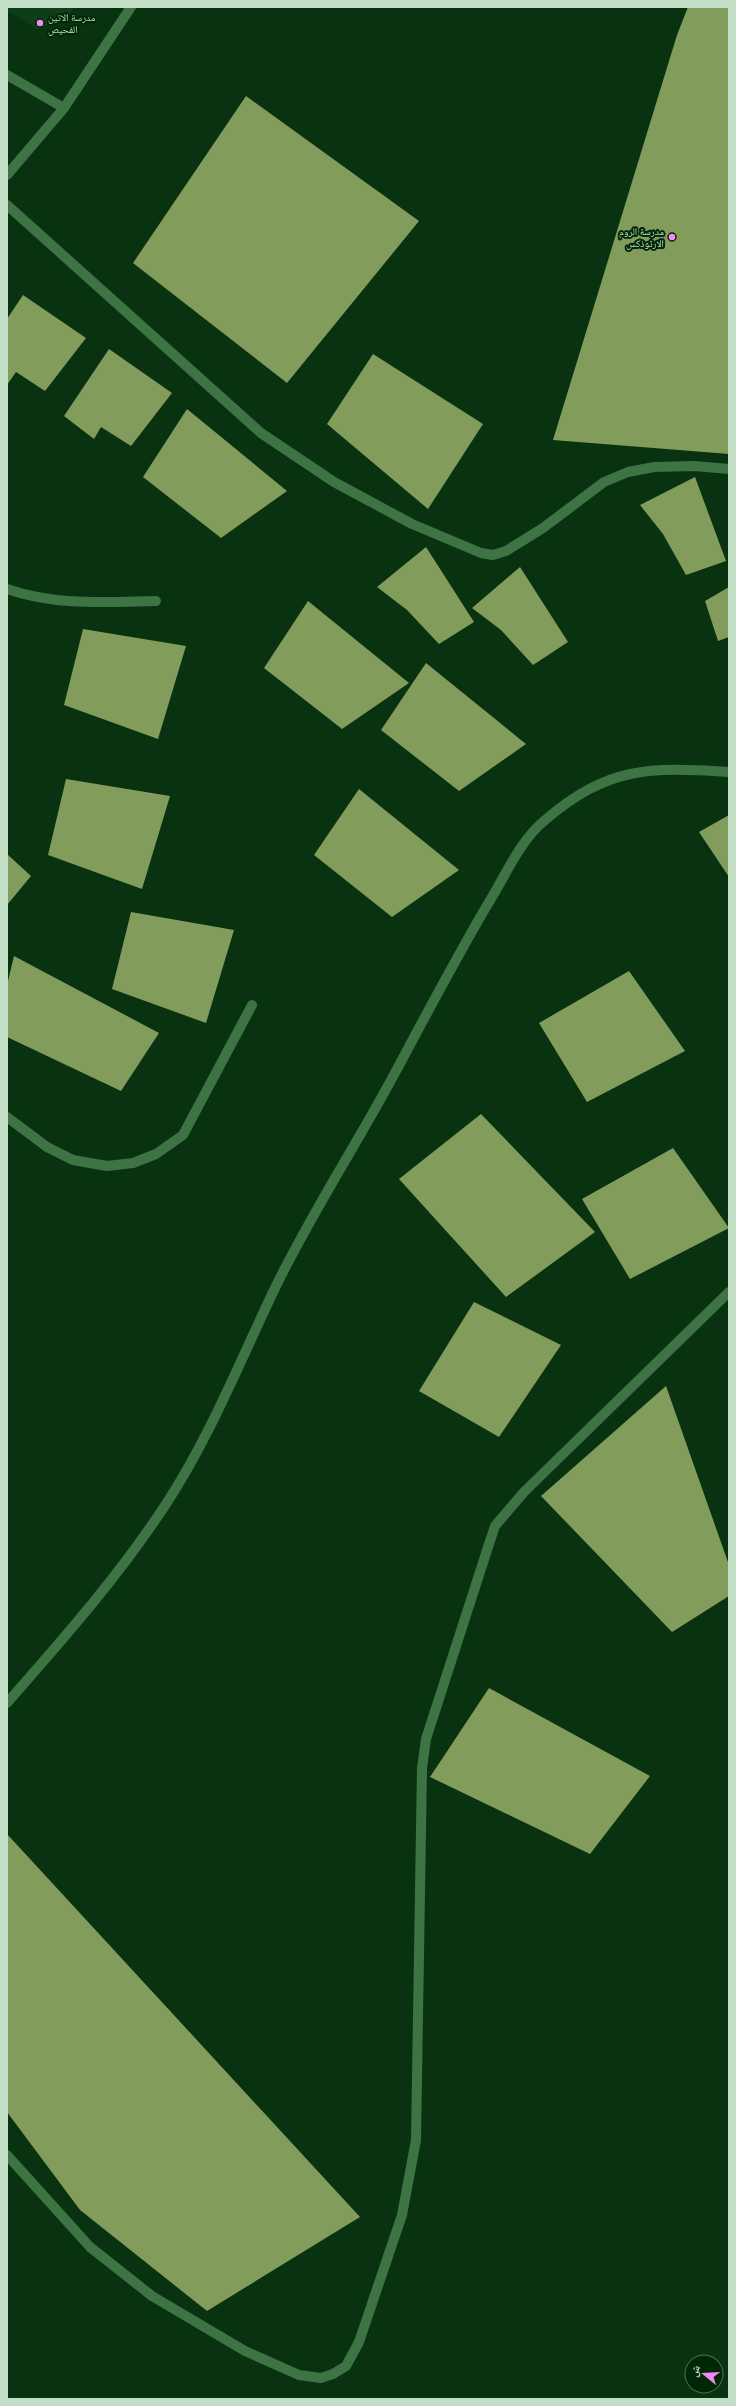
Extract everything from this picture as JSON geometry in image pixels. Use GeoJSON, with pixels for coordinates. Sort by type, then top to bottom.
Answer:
{"type":"FeatureCollection","features":[{"type":"Feature","properties":{"kind":"street"},"geometry":{"type":"LineString","coordinates":[[7,175],[64,108],[131,7]]}},
{"type":"Feature","properties":{"kind":"street"},"geometry":{"type":"LineString","coordinates":[[7,75],[64,108]]}},
{"type":"Feature","properties":{"kind":"street"},"geometry":{"type":"LineString","coordinates":[[7,205],[261,433],[334,482],[412,524],[481,553],[493,555],[506,551],[543,528],[604,482],[628,472],[654,467],[694,466],[729,469]]}},
{"type":"Feature","properties":{"kind":"street"},"geometry":{"type":"LineString","coordinates":[[7,589],[29,597],[68,603],[156,602]]}},
{"type":"Feature","properties":{"kind":"street"},"geometry":{"type":"LineString","coordinates":[[7,1703],[98,1598],[166,1504],[195,1457],[276,1286],[395,1074],[451,966],[522,846],[541,823],[583,791],[616,777],[653,770],[729,772]]}},
{"type":"Feature","properties":{"kind":"street"},"geometry":{"type":"LineString","coordinates":[[7,1117],[47,1147],[73,1160],[107,1166],[133,1163],[156,1154],[183,1134],[252,1006]]}},
{"type":"Feature","properties":{"kind":"street"},"geometry":{"type":"LineString","coordinates":[[7,2155],[90,2247],[152,2296],[245,2351],[299,2375],[321,2378],[333,2374],[346,2366],[359,2342],[400,2223],[412,2171],[416,2140],[422,1768],[426,1739],[488,1544],[495,1526],[524,1492],[729,1292]]}},
{"type":"Feature","properties":{"kind":"shaded area","name":"مدرسة الاتين الفحيص"},"geometry":{"type":"Polygon","coordinates":[[[7,7],[74,7],[67,18],[37,29],[7,11],[7,7]]]}},
{"type":"Feature","properties":{"kind":"building","name":"مدرسة الروم الارثوذكس"},"geometry":{"type":"Polygon","coordinates":[[[688,7],[729,7],[729,454],[553,440],[677,35],[688,7]]]}},
{"type":"Feature","properties":{"kind":"building"},"geometry":{"type":"Polygon","coordinates":[[[246,96],[419,221],[287,383],[133,263],[246,96]]]}},
{"type":"Feature","properties":{"kind":"building"},"geometry":{"type":"Polygon","coordinates":[[[23,295],[86,338],[45,391],[16,372],[7,385],[7,319],[23,295]]]}},
{"type":"Feature","properties":{"kind":"building"},"geometry":{"type":"Polygon","coordinates":[[[109,349],[172,393],[131,446],[101,427],[94,439],[64,416],[109,349]]]}},
{"type":"Feature","properties":{"kind":"building"},"geometry":{"type":"Polygon","coordinates":[[[373,354],[483,424],[428,509],[327,424],[373,354]]]}},
{"type":"Feature","properties":{"kind":"building"},"geometry":{"type":"Polygon","coordinates":[[[187,409],[287,491],[221,538],[143,477],[187,409]]]}},
{"type":"Feature","properties":{"kind":"building"},"geometry":{"type":"Polygon","coordinates":[[[695,477],[726,561],[686,575],[663,534],[640,505],[695,477]]]}},
{"type":"Feature","properties":{"kind":"building"},"geometry":{"type":"Polygon","coordinates":[[[426,547],[474,622],[439,644],[407,610],[377,587],[426,547]]]}},
{"type":"Feature","properties":{"kind":"building"},"geometry":{"type":"Polygon","coordinates":[[[520,567],[568,642],[533,665],[501,630],[472,608],[520,567]]]}},
{"type":"Feature","properties":{"kind":"building"},"geometry":{"type":"Polygon","coordinates":[[[729,587],[729,637],[718,641],[705,601],[729,587]]]}},
{"type":"Feature","properties":{"kind":"building"},"geometry":{"type":"Polygon","coordinates":[[[308,601],[409,683],[342,729],[264,668],[308,601]]]}},
{"type":"Feature","properties":{"kind":"building"},"geometry":{"type":"Polygon","coordinates":[[[83,629],[186,646],[158,739],[64,705],[83,629]]]}},
{"type":"Feature","properties":{"kind":"building"},"geometry":{"type":"Polygon","coordinates":[[[426,663],[526,744],[459,791],[381,730],[426,663]]]}},
{"type":"Feature","properties":{"kind":"building"},"geometry":{"type":"Polygon","coordinates":[[[66,779],[170,796],[142,889],[48,855],[66,779]]]}},
{"type":"Feature","properties":{"kind":"building"},"geometry":{"type":"Polygon","coordinates":[[[359,789],[459,870],[392,917],[314,855],[359,789]]]}},
{"type":"Feature","properties":{"kind":"building"},"geometry":{"type":"Polygon","coordinates":[[[729,815],[729,877],[699,832],[729,815]]]}},
{"type":"Feature","properties":{"kind":"building"},"geometry":{"type":"Polygon","coordinates":[[[7,854],[31,876],[7,905],[7,854]]]}},
{"type":"Feature","properties":{"kind":"building"},"geometry":{"type":"Polygon","coordinates":[[[131,912],[234,930],[206,1023],[112,989],[131,912]]]}},
{"type":"Feature","properties":{"kind":"building"},"geometry":{"type":"Polygon","coordinates":[[[14,956],[159,1033],[121,1091],[7,1037],[7,985],[14,956]]]}},
{"type":"Feature","properties":{"kind":"building"},"geometry":{"type":"Polygon","coordinates":[[[629,971],[685,1051],[587,1102],[539,1023],[629,971]]]}},
{"type":"Feature","properties":{"kind":"building"},"geometry":{"type":"Polygon","coordinates":[[[481,1114],[595,1232],[506,1297],[399,1179],[481,1114]]]}},
{"type":"Feature","properties":{"kind":"building"},"geometry":{"type":"Polygon","coordinates":[[[673,1148],[729,1228],[630,1279],[582,1199],[673,1148]]]}},
{"type":"Feature","properties":{"kind":"building"},"geometry":{"type":"Polygon","coordinates":[[[474,1302],[561,1345],[499,1437],[419,1391],[474,1302]]]}},
{"type":"Feature","properties":{"kind":"building"},"geometry":{"type":"Polygon","coordinates":[[[666,1386],[729,1565],[729,1596],[672,1632],[541,1496],[666,1386]]]}},
{"type":"Feature","properties":{"kind":"building"},"geometry":{"type":"Polygon","coordinates":[[[489,1688],[650,1776],[590,1854],[430,1777],[489,1688]]]}},
{"type":"Feature","properties":{"kind":"building"},"geometry":{"type":"Polygon","coordinates":[[[7,1834],[360,2217],[207,2311],[80,2210],[7,2112],[7,1834]]]}},
{"type":"Feature","properties":{"kind":"place","name":"مدرسة الاتين الفحيص"},"geometry":{"type":"Point","coordinates":[40,23]}},
{"type":"Feature","properties":{"kind":"place","name":"مدرسة الروم الارثوذكس"},"geometry":{"type":"Point","coordinates":[672,237]}}]}
